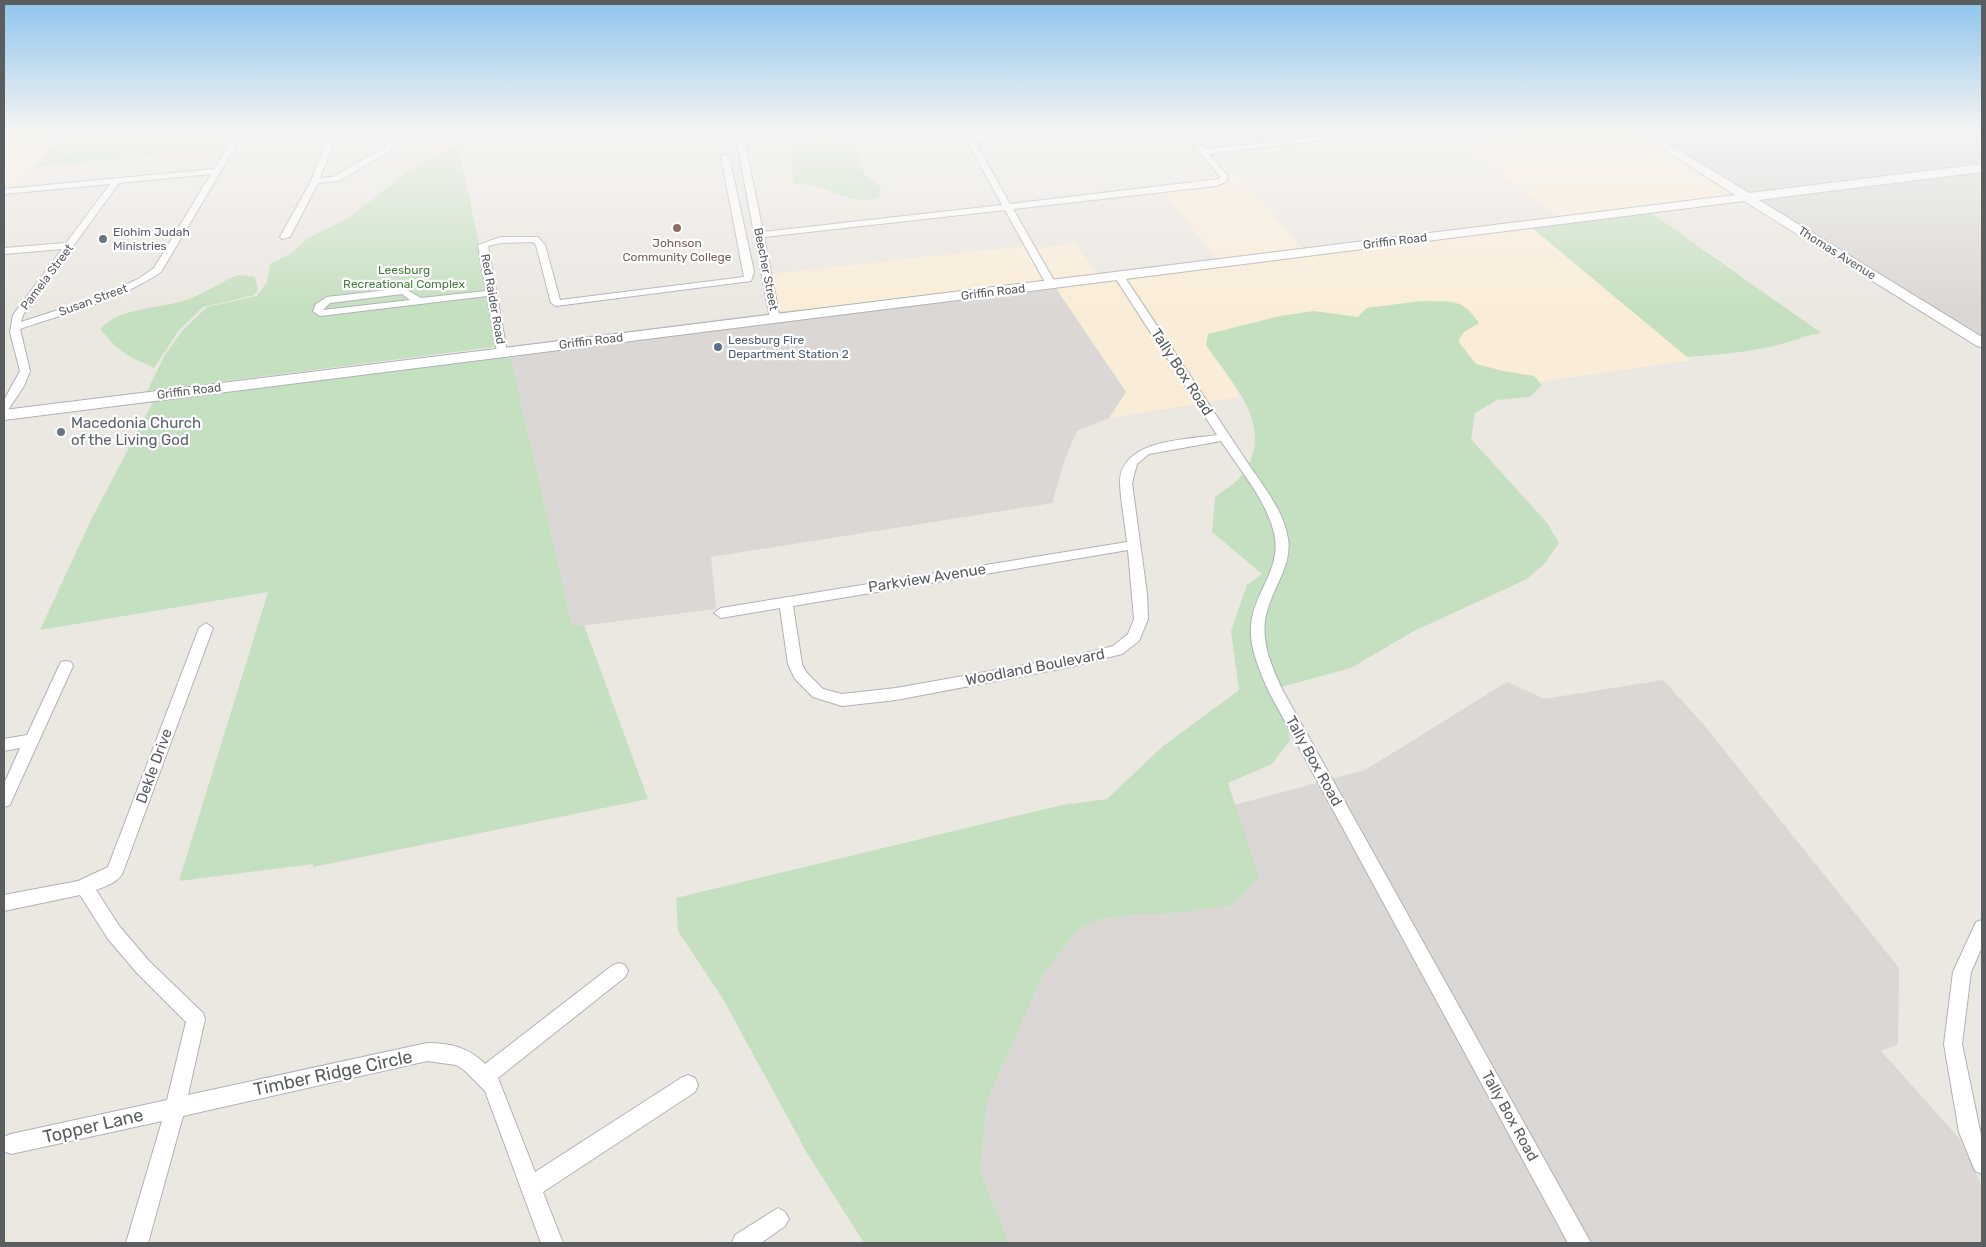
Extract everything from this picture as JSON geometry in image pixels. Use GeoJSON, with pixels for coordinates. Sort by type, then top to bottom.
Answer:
{"type":"FeatureCollection","features":[{"type":"Feature","properties":{"kind":"street"},"geometry":{"type":"LineString","coordinates":[[4,201],[14,190]]}},
{"type":"Feature","properties":{"kind":"street","name":"Pamela Street"},"geometry":{"type":"LineString","coordinates":[[4,408],[25,369],[16,344],[15,327],[18,315],[110,190]]}},
{"type":"Feature","properties":{"kind":"street","name":"Susan Street"},"geometry":{"type":"LineString","coordinates":[[15,327],[108,297],[136,284],[158,270],[206,190]]}},
{"type":"Feature","properties":{"kind":"street"},"geometry":{"type":"LineString","coordinates":[[285,237],[310,190]]}},
{"type":"Feature","properties":{"kind":"street","name":"Red Raider Road"},"geometry":{"type":"LineString","coordinates":[[502,352],[483,245],[501,240],[535,239],[540,245],[556,303],[748,280],[749,272],[732,190]]}},
{"type":"Feature","properties":{"kind":"street","name":"Beecher Street"},"geometry":{"type":"LineString","coordinates":[[751,190],[775,318]]}},
{"type":"Feature","properties":{"kind":"street"},"geometry":{"type":"LineString","coordinates":[[999,190],[1051,284]]}},
{"type":"Feature","properties":{"kind":"street"},"geometry":{"type":"LineString","coordinates":[[760,235],[1151,190]]}},
{"type":"Feature","properties":{"kind":"street","name":"Thomas Avenue"},"geometry":{"type":"LineString","coordinates":[[1735,190],[1982,343]]}},
{"type":"Feature","properties":{"kind":"street","name":"Griffin Road"},"geometry":{"type":"LineString","coordinates":[[4,415],[1809,190]]}},
{"type":"Feature","properties":{"kind":"street"},"geometry":{"type":"LineString","coordinates":[[4,251],[71,245]]}},
{"type":"Feature","properties":{"kind":"street","name":"Tally Box Road"},"geometry":{"type":"LineString","coordinates":[[1119,276],[1268,506],[1282,539],[1282,552],[1277,574],[1258,622],[1257,636],[1263,664],[1302,741],[1580,1243]]}},
{"type":"Feature","properties":{"kind":"street"},"geometry":{"type":"LineString","coordinates":[[419,301],[404,291],[327,300],[318,306],[318,311],[320,313],[492,293]]}},
{"type":"Feature","properties":{"kind":"street","name":"Woodland Boulevard"},"geometry":{"type":"LineString","coordinates":[[786,602],[796,664],[804,680],[818,693],[828,697],[852,700],[896,694],[1078,660],[1110,652],[1128,644],[1139,628],[1141,619],[1126,483],[1129,465],[1134,458],[1146,451],[1225,438]]}},
{"type":"Feature","properties":{"kind":"street","name":"Parkview Avenue"},"geometry":{"type":"LineString","coordinates":[[721,613],[1134,545]]}},
{"type":"Feature","properties":{"kind":"street","name":"Dekle Drive"},"geometry":{"type":"LineString","coordinates":[[4,903],[84,886],[111,876],[118,866],[206,628]]}},
{"type":"Feature","properties":{"kind":"street"},"geometry":{"type":"LineString","coordinates":[[4,800],[66,666]]}},
{"type":"Feature","properties":{"kind":"street"},"geometry":{"type":"LineString","coordinates":[[4,745],[31,740]]}},
{"type":"Feature","properties":{"kind":"street"},"geometry":{"type":"LineString","coordinates":[[84,886],[114,933],[143,967],[196,1018],[174,1108],[137,1243]]}},
{"type":"Feature","properties":{"kind":"street"},"geometry":{"type":"LineString","coordinates":[[1982,928],[1962,972],[1953,1044],[1969,1132],[1982,1164]]}},
{"type":"Feature","properties":{"kind":"street"},"geometry":{"type":"LineString","coordinates":[[485,1076],[619,971]]}},
{"type":"Feature","properties":{"kind":"street","name":"Timber Ridge Circle"},"geometry":{"type":"LineString","coordinates":[[174,1108],[427,1052],[459,1056],[471,1063],[492,1085],[552,1243]]}},
{"type":"Feature","properties":{"kind":"street"},"geometry":{"type":"LineString","coordinates":[[530,1188],[688,1085]]}},
{"type":"Feature","properties":{"kind":"street","name":"Topper Lane"},"geometry":{"type":"LineString","coordinates":[[11,1144],[174,1108]]}},
{"type":"Feature","properties":{"kind":"street"},"geometry":{"type":"LineString","coordinates":[[743,1243],[778,1219]]}},
{"type":"Feature","properties":{"kind":"shaded area"},"geometry":{"type":"Polygon","coordinates":[[[1163,190],[1251,190],[1304,250],[946,295],[778,312],[770,274],[1033,245],[1039,248],[1075,243],[1098,275],[1217,259],[1163,190]]]}},
{"type":"Feature","properties":{"kind":"shaded area"},"geometry":{"type":"Polygon","coordinates":[[[1522,190],[1732,190],[1741,196],[1560,218],[1522,190]]]}},
{"type":"Feature","properties":{"kind":"shaded area"},"geometry":{"type":"Polygon","coordinates":[[[1740,190],[1787,190],[1748,195],[1740,190]]]}},
{"type":"Feature","properties":{"kind":"shaded area"},"geometry":{"type":"Polygon","coordinates":[[[1826,190],[1982,190],[1982,340],[1754,199],[1826,190]]]}},
{"type":"Feature","properties":{"kind":"shaded area"},"geometry":{"type":"Polygon","coordinates":[[[1531,227],[1692,360],[1539,382],[1534,376],[1476,364],[1458,341],[1464,332],[1479,322],[1455,302],[1422,301],[1367,308],[1358,317],[1280,316],[1252,324],[1206,345],[1241,397],[1109,418],[1126,392],[1055,287],[1531,227]]]}},
{"type":"Feature","properties":{"kind":"shaded area"},"geometry":{"type":"Polygon","coordinates":[[[1055,287],[1126,392],[1109,418],[1077,431],[1066,456],[1052,503],[711,557],[716,609],[572,627],[510,354],[1055,287]]]}},
{"type":"Feature","properties":{"kind":"shaded area"},"geometry":{"type":"Polygon","coordinates":[[[946,295],[508,349],[508,346],[778,312],[946,295]]]}},
{"type":"Feature","properties":{"kind":"shaded area"},"geometry":{"type":"Polygon","coordinates":[[[1663,680],[1704,725],[1899,968],[1898,1044],[1881,1051],[1959,1138],[1982,1186],[1982,1243],[1009,1243],[980,1171],[987,1101],[1044,973],[1077,931],[1096,920],[1138,914],[1163,914],[1181,911],[1243,833],[1234,805],[1365,770],[1507,682],[1544,699],[1663,680]]]}},
{"type":"Feature","properties":{"kind":"green space","name":"Leesburg Recreational Complex"},"geometry":{"type":"Polygon","coordinates":[[[384,190],[468,190],[501,346],[147,391],[166,353],[183,330],[207,307],[257,296],[267,282],[270,264],[293,252],[308,238],[349,218],[384,190]]]}},
{"type":"Feature","properties":{"kind":"green space"},"geometry":{"type":"Polygon","coordinates":[[[827,190],[881,190],[879,198],[871,200],[843,196],[827,190]]]}},
{"type":"Feature","properties":{"kind":"green space"},"geometry":{"type":"Polygon","coordinates":[[[1650,212],[1821,333],[1765,348],[1736,353],[1687,357],[1531,227],[1650,212]]]}},
{"type":"Feature","properties":{"kind":"green space"},"geometry":{"type":"Polygon","coordinates":[[[238,275],[255,277],[258,289],[254,295],[203,307],[179,330],[154,368],[125,353],[113,344],[100,329],[118,316],[186,300],[238,275]]]}},
{"type":"Feature","properties":{"kind":"green space"},"geometry":{"type":"Polygon","coordinates":[[[1422,301],[1455,303],[1467,309],[1473,315],[1479,323],[1464,332],[1458,341],[1476,364],[1534,376],[1542,385],[1530,397],[1497,400],[1475,413],[1471,439],[1547,523],[1559,543],[1545,563],[1527,579],[1414,631],[1351,668],[1281,687],[1290,740],[1272,764],[1228,783],[1259,877],[1232,906],[1163,914],[1138,914],[1096,920],[1077,931],[1044,973],[987,1101],[980,1171],[1009,1243],[864,1243],[807,1153],[723,999],[678,931],[676,898],[1062,805],[1107,799],[1162,747],[1239,690],[1231,631],[1247,585],[1262,574],[1212,532],[1215,497],[1242,475],[1252,458],[1255,440],[1253,423],[1247,407],[1228,375],[1206,345],[1208,334],[1280,316],[1314,311],[1358,317],[1367,308],[1422,301]]]}},
{"type":"Feature","properties":{"kind":"green space"},"geometry":{"type":"Polygon","coordinates":[[[510,354],[572,626],[584,625],[648,799],[313,867],[313,864],[179,881],[268,592],[40,630],[91,520],[155,398],[510,354]]]}},
{"type":"Feature","properties":{"kind":"place","name":"Johnson Community College"},"geometry":{"type":"Point","coordinates":[677,228]}},
{"type":"Feature","properties":{"kind":"place","name":"Elohim Judah Ministries"},"geometry":{"type":"Point","coordinates":[103,239]}},
{"type":"Feature","properties":{"kind":"place","name":"Leesburg Fire Department Station 2"},"geometry":{"type":"Point","coordinates":[718,347]}},
{"type":"Feature","properties":{"kind":"place","name":"Macedonia Church of the Living God"},"geometry":{"type":"Point","coordinates":[61,432]}}]}
